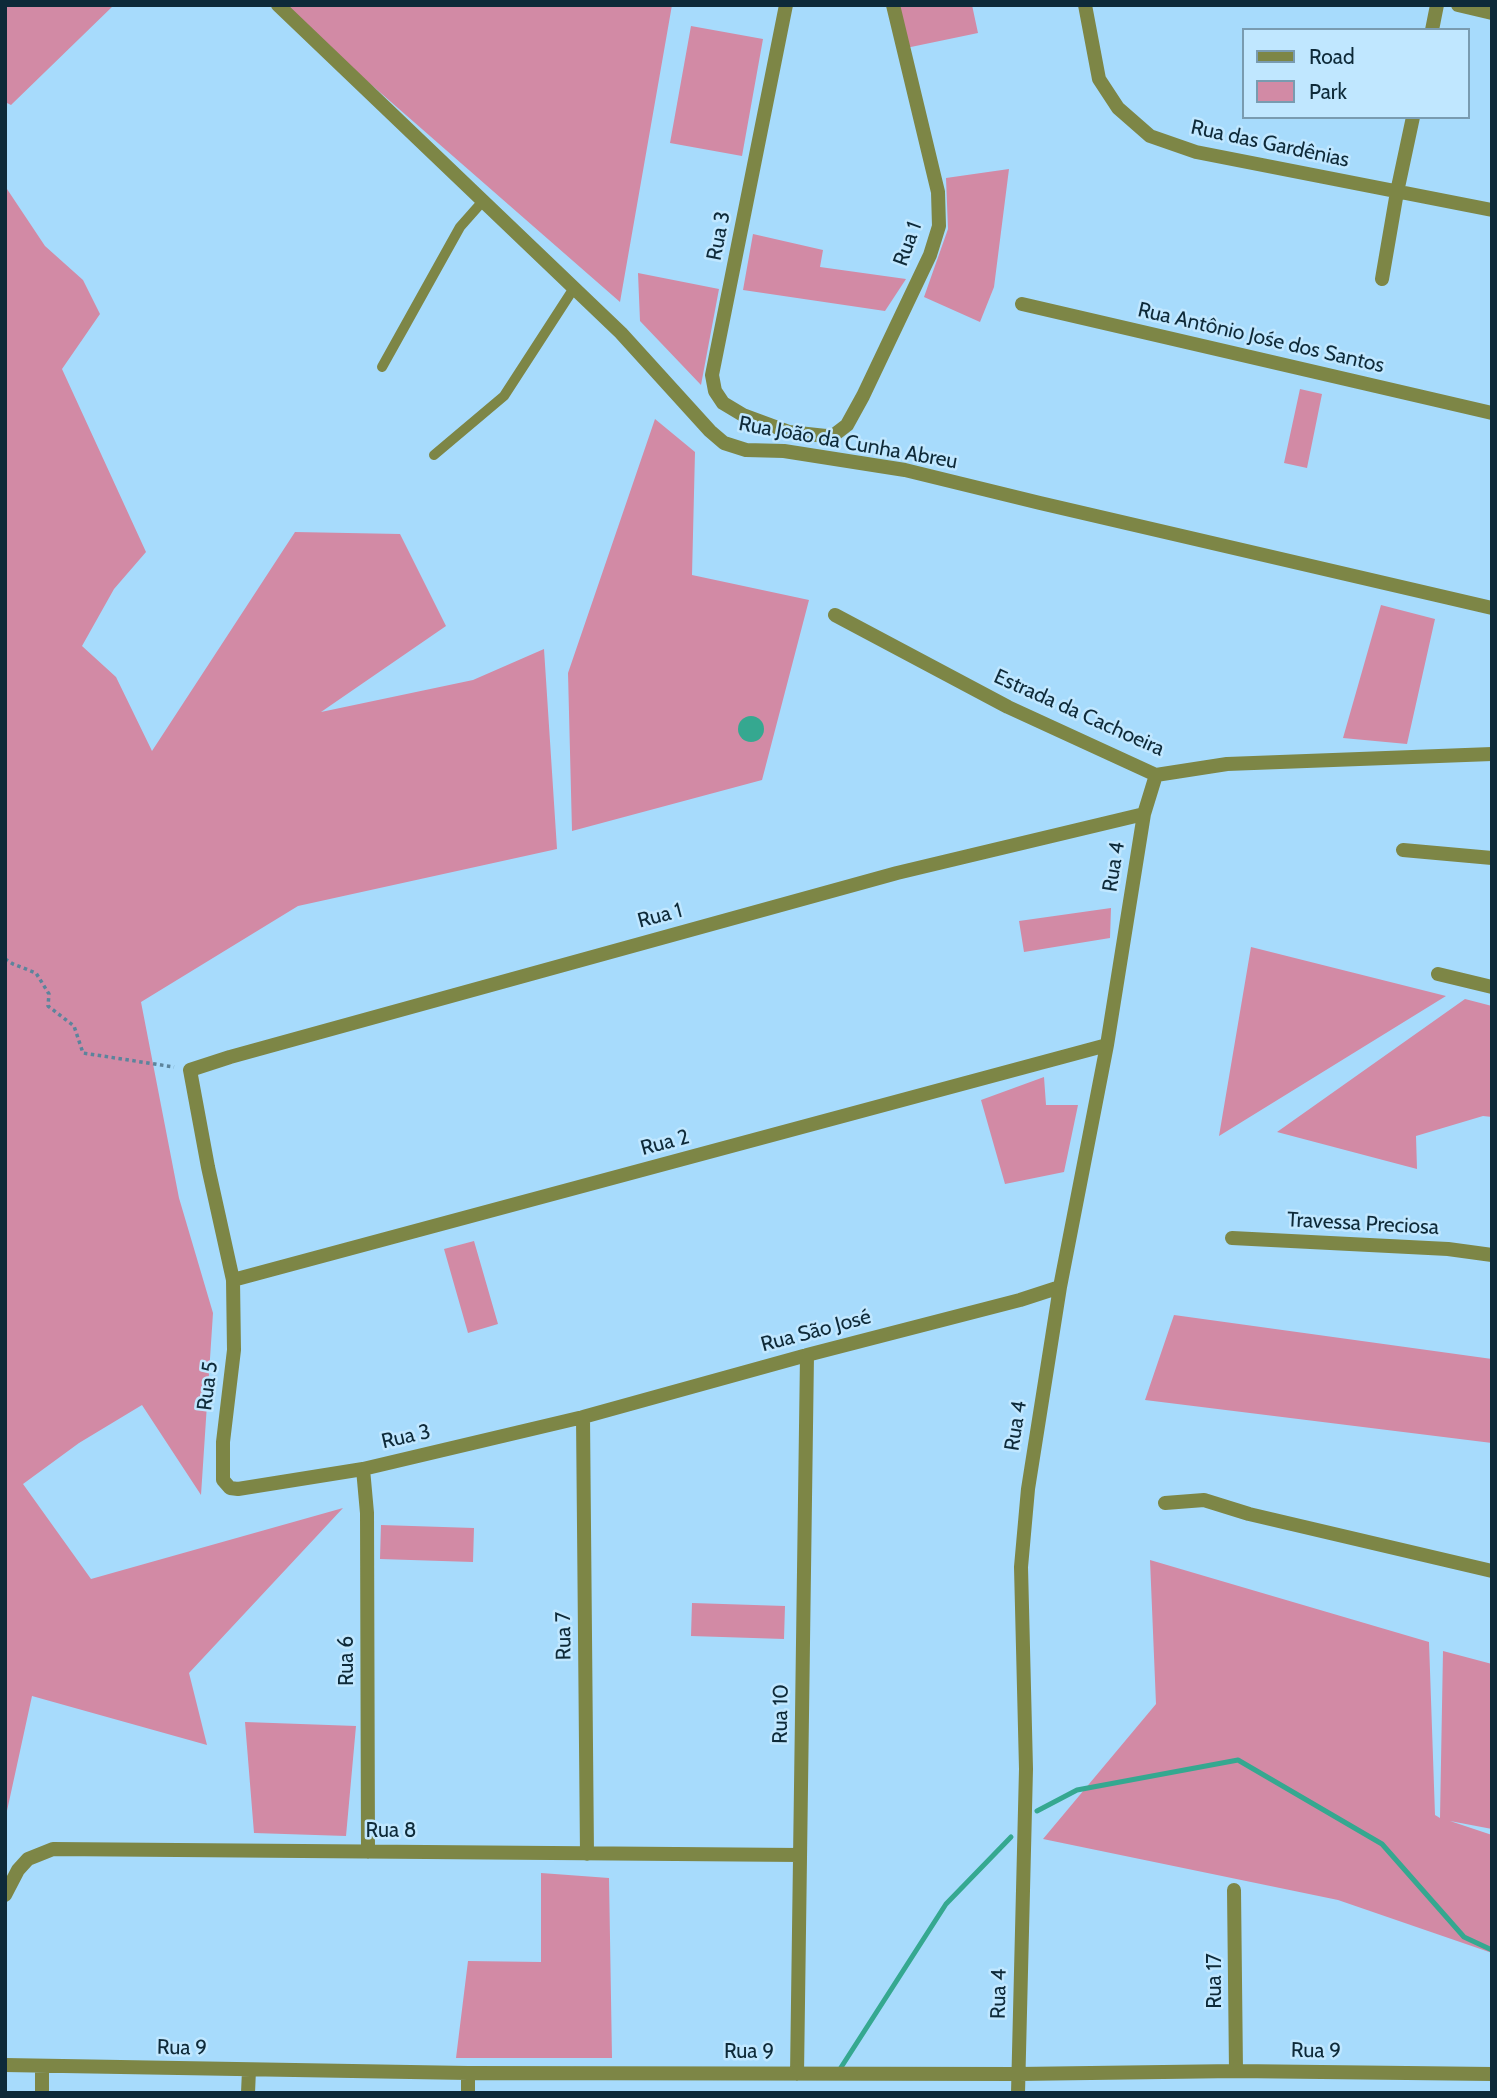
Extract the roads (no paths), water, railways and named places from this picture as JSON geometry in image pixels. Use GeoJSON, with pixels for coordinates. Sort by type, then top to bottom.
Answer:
{"type":"FeatureCollection","features":[{"type":"Feature","properties":{"kind":"street","name":"Rua João da Cunha Abreu"},"geometry":{"type":"LineString","coordinates":[[278,5],[621,332],[710,431],[724,443],[746,450],[784,451],[905,470],[1492,608]]}},
{"type":"Feature","properties":{"kind":"street","name":"Rua 3"},"geometry":{"type":"LineString","coordinates":[[786,5],[712,375],[715,391],[723,402],[743,415],[789,432]]}},
{"type":"Feature","properties":{"kind":"street","name":"Rua 1"},"geometry":{"type":"LineString","coordinates":[[789,432],[834,435],[846,425],[863,396],[930,255],[939,226],[938,192],[893,5]]}},
{"type":"Feature","properties":{"kind":"street","name":"Rua das Gardênias"},"geometry":{"type":"LineString","coordinates":[[1085,5],[1099,79],[1118,108],[1150,136],[1196,152],[1492,210]]}},
{"type":"Feature","properties":{"kind":"street"},"geometry":{"type":"LineString","coordinates":[[1432,28],[1437,5]]}},
{"type":"Feature","properties":{"kind":"street"},"geometry":{"type":"LineString","coordinates":[[1458,5],[1492,13]]}},
{"type":"Feature","properties":{"kind":"street"},"geometry":{"type":"LineString","coordinates":[[1382,279],[1413,119]]}},
{"type":"Feature","properties":{"kind":"street","name":"Rua Antônio Jośe dos Santos"},"geometry":{"type":"LineString","coordinates":[[1022,304],[1492,413]]}},
{"type":"Feature","properties":{"kind":"street"},"geometry":{"type":"LineString","coordinates":[[784,451],[789,432]]}},
{"type":"Feature","properties":{"kind":"street","name":"Estrada da Cachoeira"},"geometry":{"type":"LineString","coordinates":[[835,615],[1008,707],[1156,775],[1227,764],[1492,754]]}},
{"type":"Feature","properties":{"kind":"street","name":"Rua 4"},"geometry":{"type":"LineString","coordinates":[[1018,2093],[1026,1769],[1021,1567],[1028,1489],[1060,1287],[1107,1045],[1144,814],[1156,775]]}},
{"type":"Feature","properties":{"kind":"street","name":"Rua 1"},"geometry":{"type":"LineString","coordinates":[[233,1280],[190,1070],[897,873],[1144,814]]}},
{"type":"Feature","properties":{"kind":"street"},"geometry":{"type":"LineString","coordinates":[[1403,850],[1492,858]]}},
{"type":"Feature","properties":{"kind":"street"},"geometry":{"type":"LineString","coordinates":[[1438,974],[1492,987]]}},
{"type":"Feature","properties":{"kind":"street","name":"Rua 2"},"geometry":{"type":"LineString","coordinates":[[233,1280],[1107,1045]]}},
{"type":"Feature","properties":{"kind":"street","name":"Travessa Preciosa"},"geometry":{"type":"LineString","coordinates":[[1232,1238],[1448,1249],[1492,1255]]}},
{"type":"Feature","properties":{"kind":"street","name":"Rua 5"},"geometry":{"type":"LineString","coordinates":[[233,1280],[234,1350],[223,1463],[225,1484],[237,1489]]}},
{"type":"Feature","properties":{"kind":"street","name":"Rua São José"},"geometry":{"type":"LineString","coordinates":[[583,1417],[1060,1287]]}},
{"type":"Feature","properties":{"kind":"street","name":"Rua 10"},"geometry":{"type":"LineString","coordinates":[[797,2074],[807,1355]]}},
{"type":"Feature","properties":{"kind":"street","name":"Rua 3"},"geometry":{"type":"LineString","coordinates":[[237,1489],[363,1469],[583,1417]]}},
{"type":"Feature","properties":{"kind":"street","name":"Rua 7"},"geometry":{"type":"LineString","coordinates":[[583,1417],[587,1854]]}},
{"type":"Feature","properties":{"kind":"street","name":"Rua 6"},"geometry":{"type":"LineString","coordinates":[[363,1469],[367,1513],[368,1852]]}},
{"type":"Feature","properties":{"kind":"street"},"geometry":{"type":"LineString","coordinates":[[1166,1503],[1204,1500],[1275,1520],[1492,1571]]}},
{"type":"Feature","properties":{"kind":"street","name":"Rua 8"},"geometry":{"type":"LineString","coordinates":[[5,1895],[18,1870],[28,1859],[53,1849],[800,1855]]}},
{"type":"Feature","properties":{"kind":"street","name":"Rua 17"},"geometry":{"type":"LineString","coordinates":[[1234,1890],[1236,2071]]}},
{"type":"Feature","properties":{"kind":"street","name":"Rua 9"},"geometry":{"type":"LineString","coordinates":[[5,2065],[468,2073],[1018,2074],[1236,2071],[1492,2074]]}},
{"type":"Feature","properties":{"kind":"street"},"geometry":{"type":"LineString","coordinates":[[42,2066],[42,2093]]}},
{"type":"Feature","properties":{"kind":"street"},"geometry":{"type":"LineString","coordinates":[[248,2093],[249,2070]]}},
{"type":"Feature","properties":{"kind":"street"},"geometry":{"type":"LineString","coordinates":[[468,2073],[468,2093]]}},
{"type":"Feature","properties":{"kind":"lane"},"geometry":{"type":"LineString","coordinates":[[382,366],[460,227],[483,201]]}},
{"type":"Feature","properties":{"kind":"lane"},"geometry":{"type":"LineString","coordinates":[[434,455],[504,396],[574,288]]}},
{"type":"Feature","properties":{"kind":"waterway"},"geometry":{"type":"LineString","coordinates":[[1037,1811],[1077,1790],[1238,1760],[1382,1844],[1464,1937],[1492,1950]]}},
{"type":"Feature","properties":{"kind":"waterway"},"geometry":{"type":"LineString","coordinates":[[840,2069],[946,1904],[1011,1837]]}}]}
